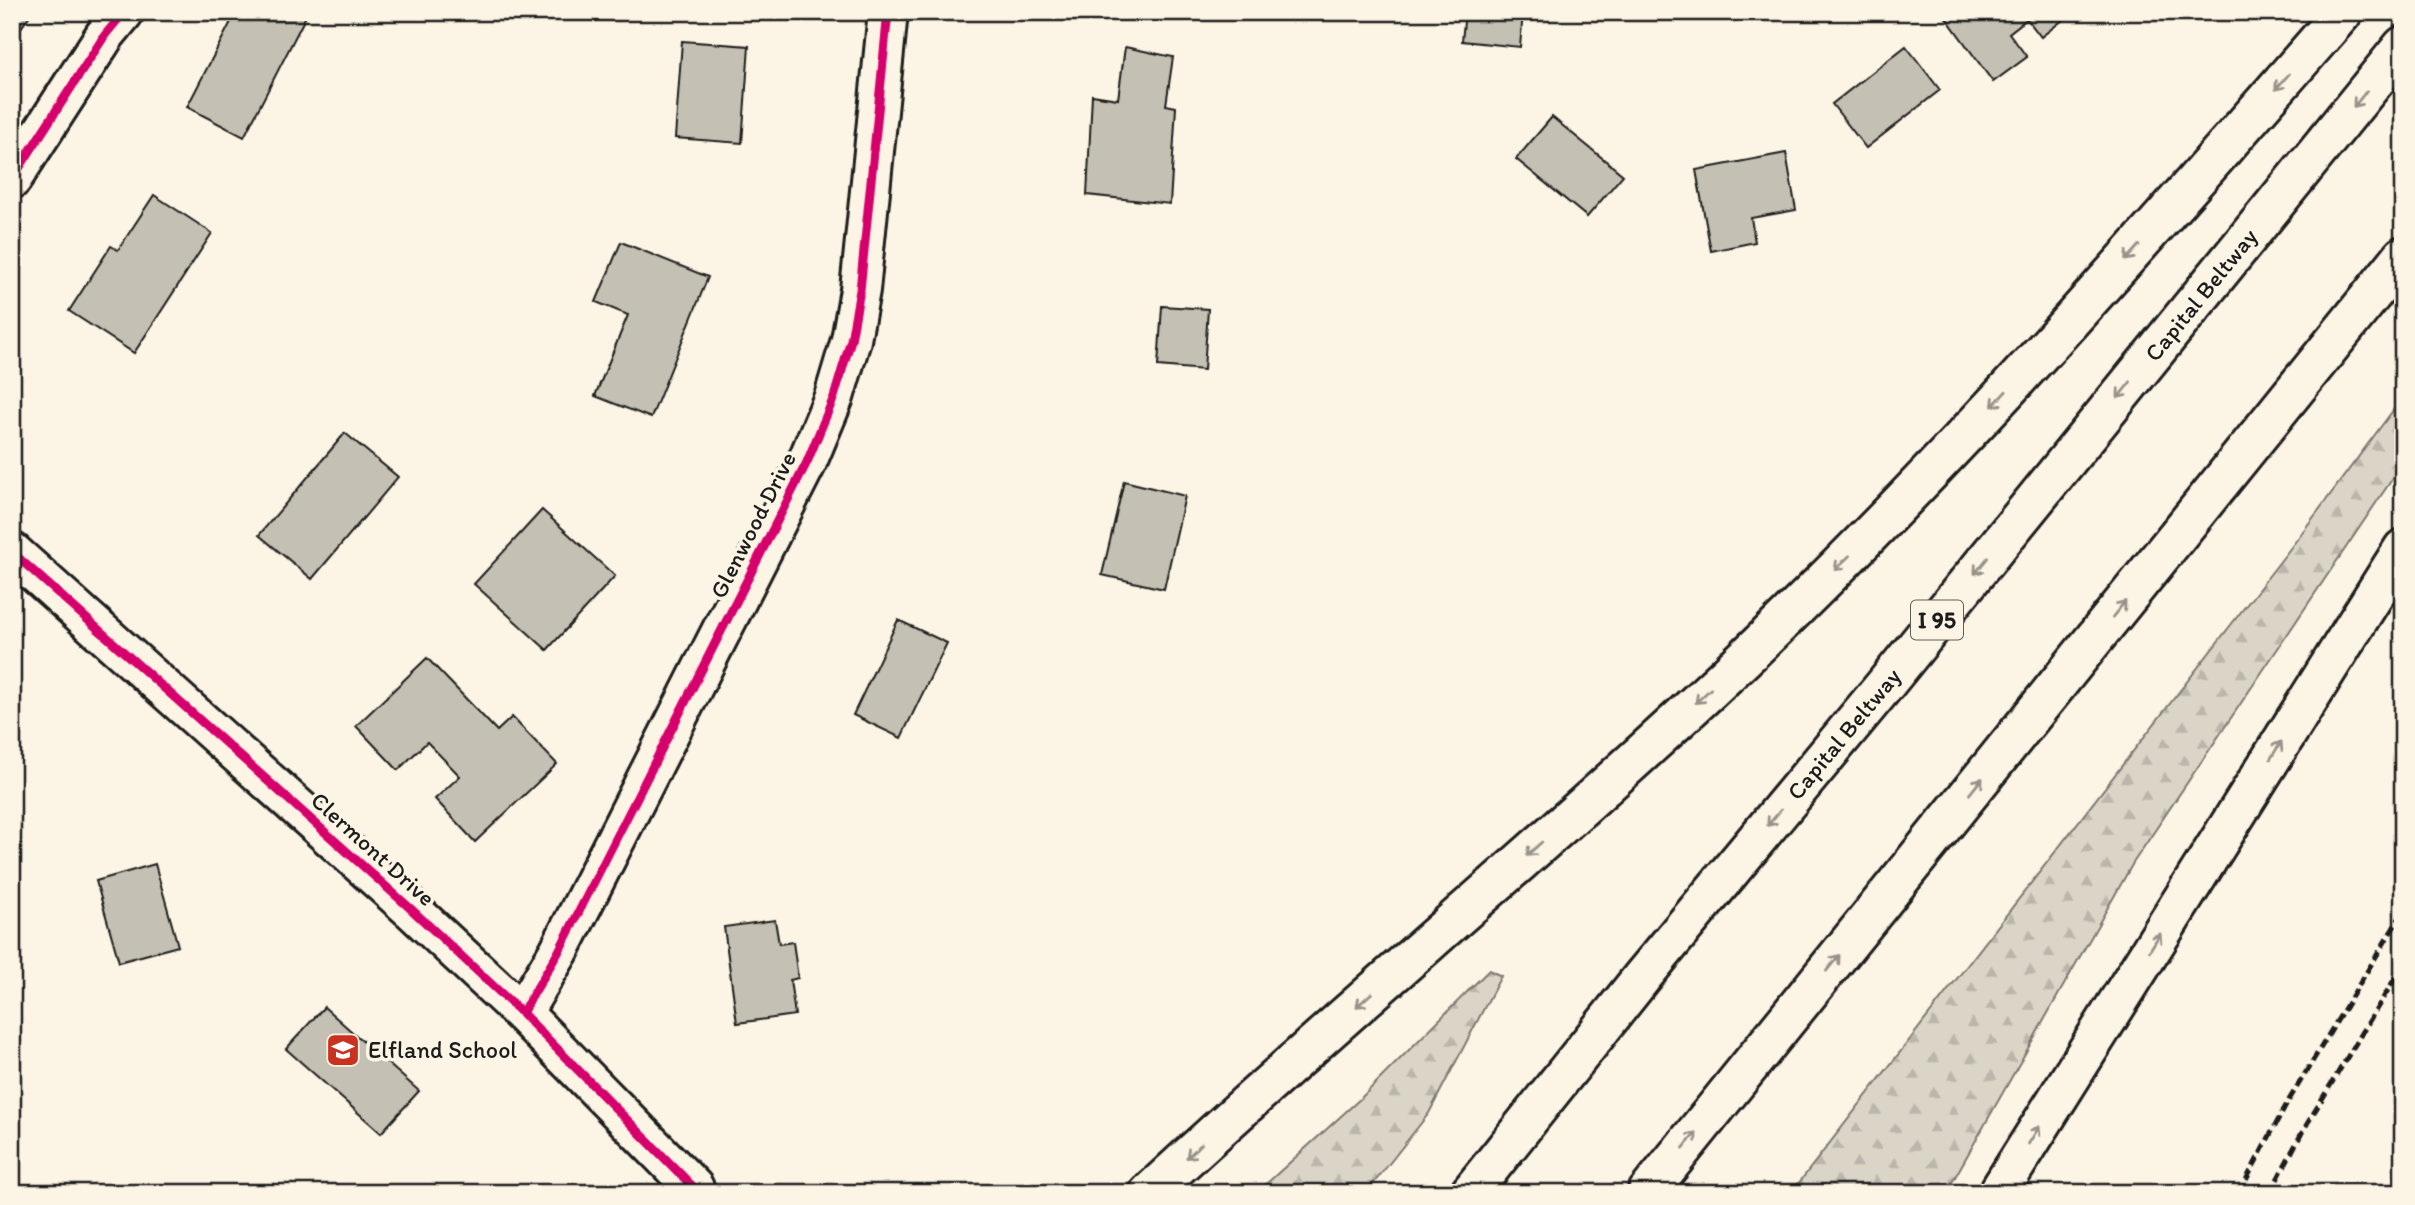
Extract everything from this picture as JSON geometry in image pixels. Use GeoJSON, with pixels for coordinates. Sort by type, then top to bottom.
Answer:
{"type":"FeatureCollection","features":[{"type":"Feature","properties":{"kind":"main road"},"geometry":{"type":"LineString","coordinates":[[12,179],[105,35],[124,12]]}},
{"type":"Feature","properties":{"kind":"main road","name":"Glenwood Drive"},"geometry":{"type":"LineString","coordinates":[[522,1013],[558,951],[807,462],[834,397],[851,341],[860,290],[888,12]]}},
{"type":"Feature","properties":{"kind":"main road"},"geometry":{"type":"LineString","coordinates":[[1149,1193],[1642,753],[1753,650],[1878,527],[2083,307],[2343,12]]}},
{"type":"Feature","properties":{"kind":"main road","name":"Capital Beltway"},"geometry":{"type":"LineString","coordinates":[[1470,1193],[1643,976],[1893,675],[2403,46]]}},
{"type":"Feature","properties":{"kind":"main road"},"geometry":{"type":"LineString","coordinates":[[1647,1193],[2403,256]]}},
{"type":"Feature","properties":{"kind":"main road"},"geometry":{"type":"LineString","coordinates":[[1998,1193],[2403,549]]}},
{"type":"Feature","properties":{"kind":"main road","name":"Clermont Drive"},"geometry":{"type":"LineString","coordinates":[[12,552],[411,909],[522,1013],[694,1188]]}},
{"type":"Feature","properties":{"kind":"green space"},"geometry":{"type":"Polygon","coordinates":[[[2403,397],[2403,463],[2133,863],[1946,1193],[1791,1193],[2292,546],[2403,397]]]}},
{"type":"Feature","properties":{"kind":"green space"},"geometry":{"type":"Polygon","coordinates":[[[1489,970],[1501,976],[1429,1113],[1366,1193],[1256,1193],[1361,1098],[1489,970]]]}},
{"type":"Feature","properties":{"kind":"building"},"geometry":{"type":"Polygon","coordinates":[[[12,12],[32,12],[12,41],[12,12]]]}},
{"type":"Feature","properties":{"kind":"building"},"geometry":{"type":"Polygon","coordinates":[[[236,12],[308,12],[244,137],[187,107],[236,12]]]}},
{"type":"Feature","properties":{"kind":"building"},"geometry":{"type":"Polygon","coordinates":[[[1465,12],[1523,12],[1520,47],[1462,41],[1465,12]]]}},
{"type":"Feature","properties":{"kind":"building"},"geometry":{"type":"Polygon","coordinates":[[[1942,12],[2073,12],[2041,37],[2027,19],[2009,33],[2027,57],[1993,82],[1942,12]]]}},
{"type":"Feature","properties":{"kind":"building"},"geometry":{"type":"Polygon","coordinates":[[[682,41],[749,46],[742,143],[675,138],[682,41]]]}},
{"type":"Feature","properties":{"kind":"building"},"geometry":{"type":"Polygon","coordinates":[[[1906,46],[1940,90],[1866,148],[1832,104],[1906,46]]]}},
{"type":"Feature","properties":{"kind":"building"},"geometry":{"type":"Polygon","coordinates":[[[1125,47],[1173,57],[1166,105],[1176,107],[1170,204],[1087,195],[1092,95],[1118,99],[1125,47]]]}},
{"type":"Feature","properties":{"kind":"building"},"geometry":{"type":"Polygon","coordinates":[[[1552,117],[1623,175],[1587,217],[1516,159],[1552,117]]]}},
{"type":"Feature","properties":{"kind":"building"},"geometry":{"type":"Polygon","coordinates":[[[1786,153],[1796,210],[1751,218],[1755,242],[1711,251],[1696,170],[1786,153]]]}},
{"type":"Feature","properties":{"kind":"building"},"geometry":{"type":"Polygon","coordinates":[[[154,195],[212,233],[134,353],[69,311],[111,246],[118,250],[154,195]]]}},
{"type":"Feature","properties":{"kind":"building"},"geometry":{"type":"Polygon","coordinates":[[[621,242],[708,277],[651,418],[595,396],[628,315],[596,302],[621,242]]]}},
{"type":"Feature","properties":{"kind":"building"},"geometry":{"type":"Polygon","coordinates":[[[1162,306],[1208,309],[1204,370],[1158,366],[1162,306]]]}},
{"type":"Feature","properties":{"kind":"building"},"geometry":{"type":"Polygon","coordinates":[[[345,433],[398,477],[312,579],[259,535],[345,433]]]}},
{"type":"Feature","properties":{"kind":"building"},"geometry":{"type":"Polygon","coordinates":[[[1124,481],[1185,496],[1164,589],[1102,575],[1124,481]]]}},
{"type":"Feature","properties":{"kind":"building"},"geometry":{"type":"Polygon","coordinates":[[[542,510],[615,576],[547,650],[474,584],[542,510]]]}},
{"type":"Feature","properties":{"kind":"building"},"geometry":{"type":"Polygon","coordinates":[[[898,620],[947,643],[901,738],[853,715],[898,620]]]}},
{"type":"Feature","properties":{"kind":"building"},"geometry":{"type":"Polygon","coordinates":[[[427,658],[497,731],[512,717],[557,764],[475,842],[435,799],[460,776],[427,742],[398,770],[356,726],[427,658]]]}},
{"type":"Feature","properties":{"kind":"building"},"geometry":{"type":"Polygon","coordinates":[[[155,864],[178,946],[119,962],[96,881],[155,864]]]}},
{"type":"Feature","properties":{"kind":"building"},"geometry":{"type":"Polygon","coordinates":[[[775,920],[779,944],[793,942],[798,978],[790,980],[795,1015],[737,1023],[724,927],[775,920]]]}},
{"type":"Feature","properties":{"kind":"building"},"geometry":{"type":"Polygon","coordinates":[[[324,1007],[419,1091],[381,1133],[286,1049],[324,1007]]]}},
{"type":"Feature","properties":{"kind":"railway"},"geometry":{"type":"LineString","coordinates":[[2239,1193],[2289,1100],[2403,912]]}},
{"type":"Feature","properties":{"kind":"railway"},"geometry":{"type":"LineString","coordinates":[[2270,1193],[2304,1129],[2403,965]]}},
{"type":"Feature","properties":{"kind":"cycle path"},"geometry":{"type":"LineString","coordinates":[[12,179],[105,35],[124,12]]}},
{"type":"Feature","properties":{"kind":"cycle path"},"geometry":{"type":"LineString","coordinates":[[522,1013],[559,951],[807,462],[834,397],[851,340],[860,290],[888,12]]}},
{"type":"Feature","properties":{"kind":"cycle path"},"geometry":{"type":"LineString","coordinates":[[12,552],[411,909],[522,1013],[694,1188],[692,1193]]}},
{"type":"Feature","properties":{"kind":"place","name":"Elfland School"},"geometry":{"type":"Point","coordinates":[343,1050]}}]}
